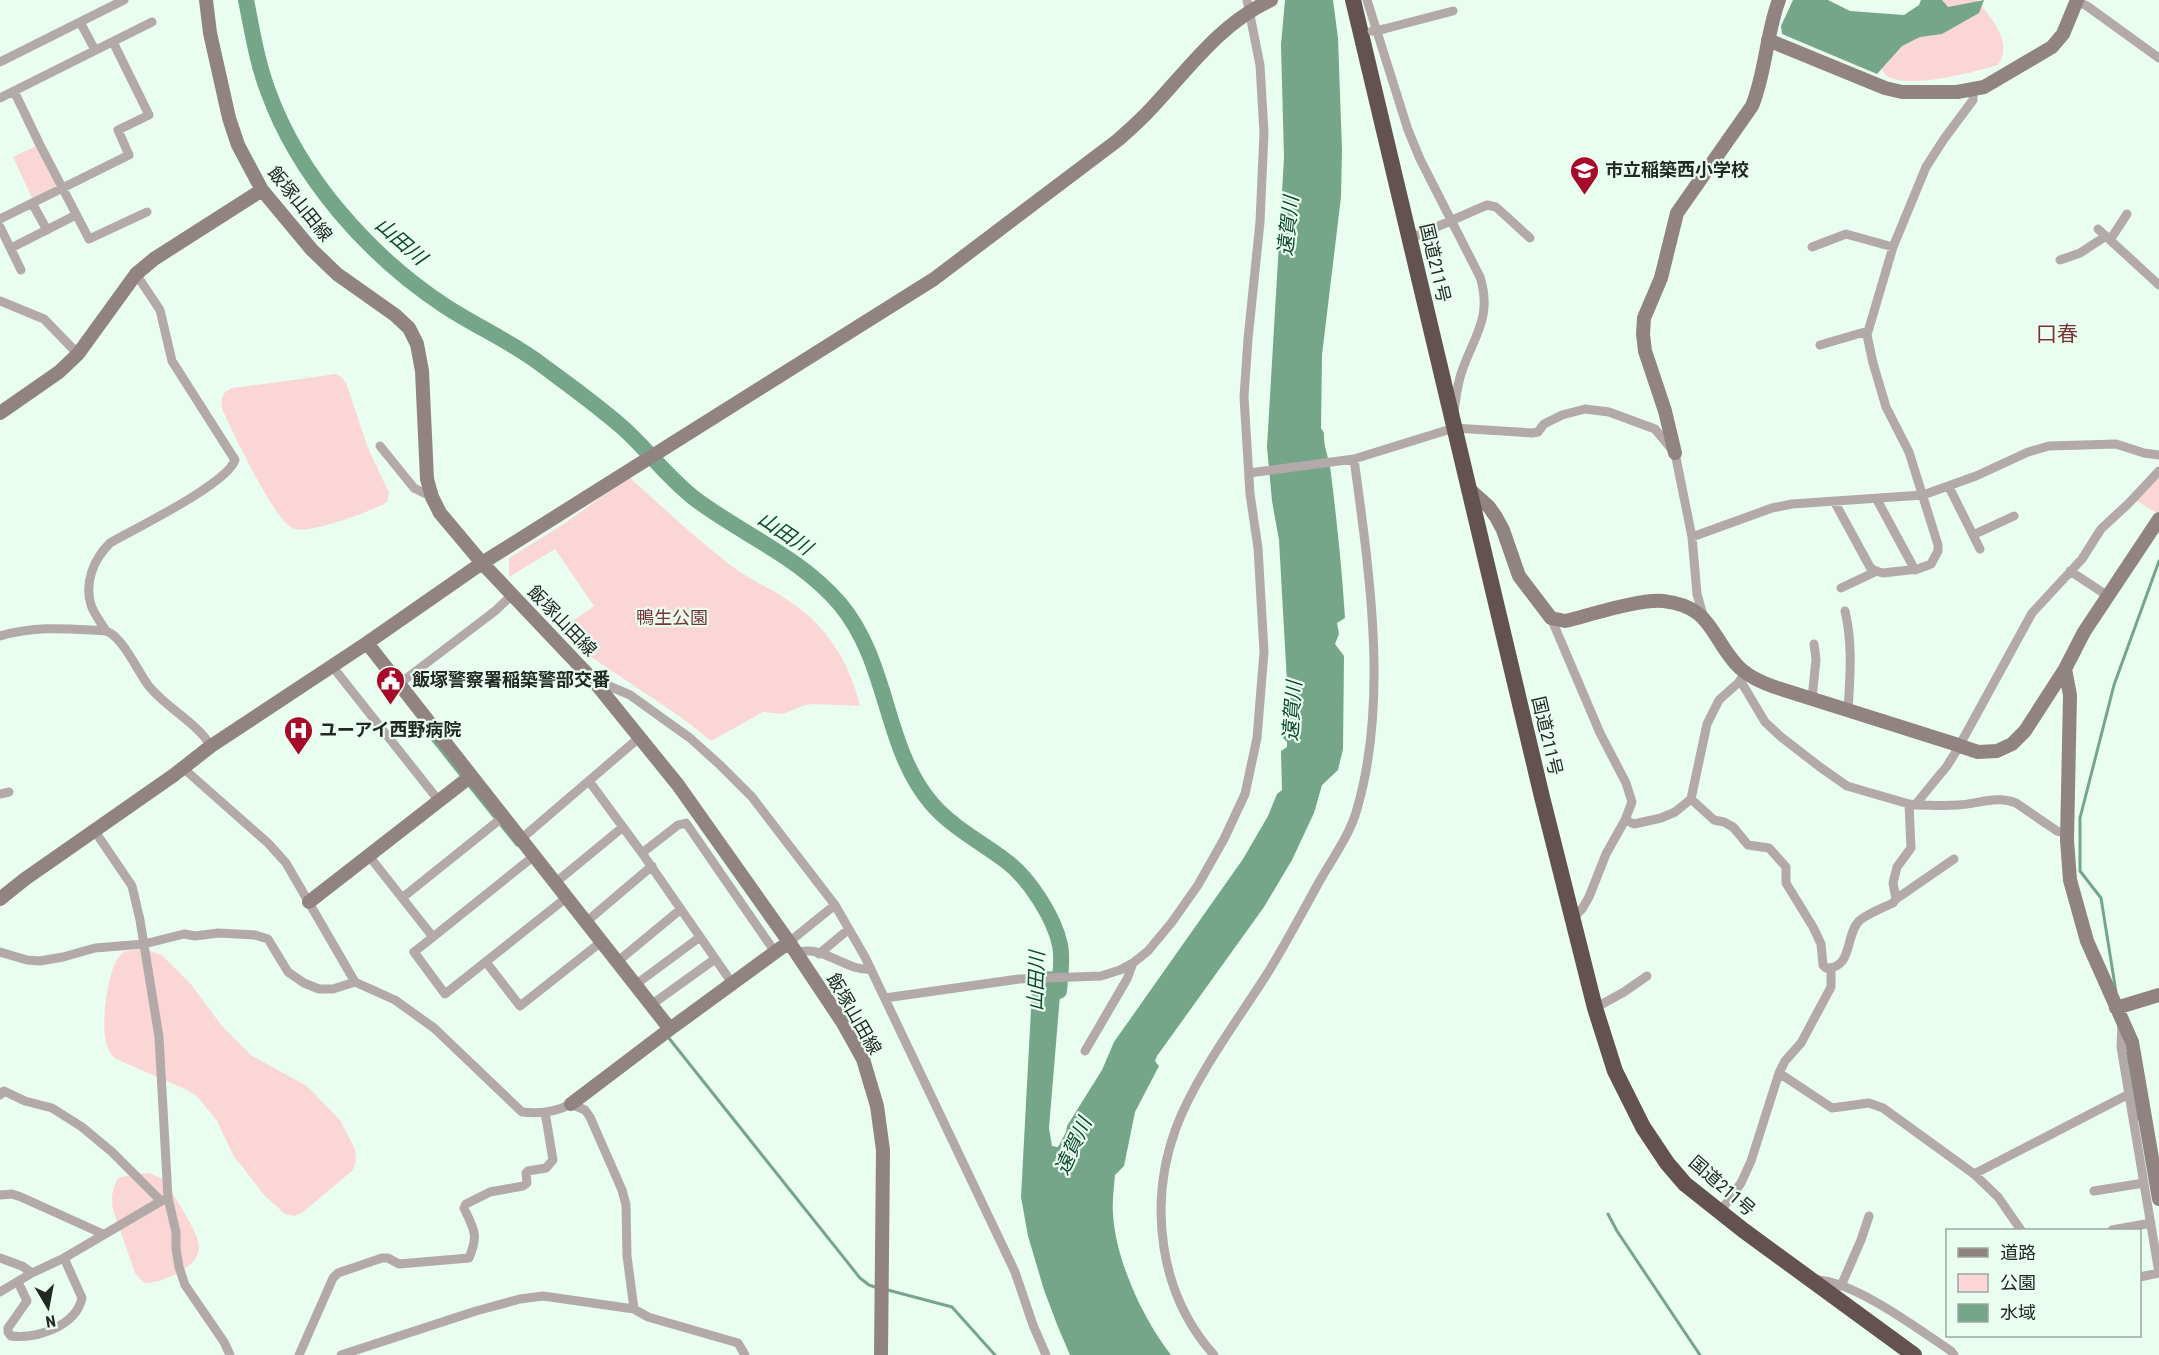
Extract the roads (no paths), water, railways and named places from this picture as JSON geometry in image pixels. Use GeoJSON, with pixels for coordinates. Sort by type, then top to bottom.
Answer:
{"type":"FeatureCollection","features":[{"type":"Feature","properties":{"kind":"highway","name":"国道211号"},"geometry":{"type":"LineString","coordinates":[[1353,0],[1366,33],[1409,239],[1594,1008],[1615,1071],[1643,1127],[1667,1163],[1685,1184],[1914,1355]]}},
{"type":"Feature","properties":{"kind":"street"},"geometry":{"type":"LineString","coordinates":[[0,62],[124,0]]}},
{"type":"Feature","properties":{"kind":"street","name":"飯塚山田線"},"geometry":{"type":"LineString","coordinates":[[207,0],[210,33],[229,118],[238,146],[262,190],[312,250],[337,274],[395,315],[409,328],[417,344],[422,370],[427,479],[432,498],[452,529],[593,680],[678,785],[793,948],[843,1023],[863,1059],[877,1106],[883,1150],[881,1355]]}},
{"type":"Feature","properties":{"kind":"street"},"geometry":{"type":"LineString","coordinates":[[0,900],[211,746],[367,643],[482,563],[934,279],[1118,140],[1145,116],[1207,47],[1249,5],[1271,0]]}},
{"type":"Feature","properties":{"kind":"street"},"geometry":{"type":"LineString","coordinates":[[1367,0],[1408,130],[1484,288],[1486,310],[1461,376],[1453,424]]}},
{"type":"Feature","properties":{"kind":"street"},"geometry":{"type":"LineString","coordinates":[[1779,0],[1768,40],[1759,88],[1752,106],[1677,213],[1660,278],[1644,318],[1645,351],[1676,453],[1692,537],[1697,594],[1703,615],[1743,676],[1765,722],[1780,736],[1847,786],[1912,804],[1962,805],[2000,799],[2010,800],[2057,831],[2067,834]]}},
{"type":"Feature","properties":{"kind":"street"},"geometry":{"type":"LineString","coordinates":[[1768,40],[1885,88],[1902,92],[1924,93],[1973,90],[1999,79],[2052,47],[2063,34],[2077,1],[2159,58]]}},
{"type":"Feature","properties":{"kind":"street"},"geometry":{"type":"LineString","coordinates":[[885,999],[1019,980],[1101,976],[1133,963],[1148,951],[1198,885],[1224,839],[1245,794],[1257,738],[1264,652],[1258,548],[1250,494],[1251,472],[1244,397],[1264,151],[1260,65],[1249,5]]}},
{"type":"Feature","properties":{"kind":"street"},"geometry":{"type":"LineString","coordinates":[[1366,33],[1453,11]]}},
{"type":"Feature","properties":{"kind":"street"},"geometry":{"type":"LineString","coordinates":[[80,22],[95,50]]}},
{"type":"Feature","properties":{"kind":"street"},"geometry":{"type":"LineString","coordinates":[[0,98],[152,22]]}},
{"type":"Feature","properties":{"kind":"street"},"geometry":{"type":"LineString","coordinates":[[0,219],[129,155],[118,130],[149,115],[113,42]]}},
{"type":"Feature","properties":{"kind":"street"},"geometry":{"type":"LineString","coordinates":[[1834,501],[1870,567],[1883,573],[1915,570],[1931,564],[1938,551],[1938,545],[1909,452],[1886,407],[1872,363],[1867,335],[1893,247],[1926,167],[1973,100],[1973,90]]}},
{"type":"Feature","properties":{"kind":"street"},"geometry":{"type":"LineString","coordinates":[[14,91],[89,239],[147,212]]}},
{"type":"Feature","properties":{"kind":"street"},"geometry":{"type":"LineString","coordinates":[[0,413],[59,372],[78,354],[136,274],[154,259],[262,190]]}},
{"type":"Feature","properties":{"kind":"street"},"geometry":{"type":"LineString","coordinates":[[32,203],[46,230]]}},
{"type":"Feature","properties":{"kind":"street"},"geometry":{"type":"LineString","coordinates":[[1409,239],[1487,205],[1496,207],[1530,238]]}},
{"type":"Feature","properties":{"kind":"street"},"geometry":{"type":"LineString","coordinates":[[2060,260],[2080,253],[2108,238],[2127,214]]}},
{"type":"Feature","properties":{"kind":"street"},"geometry":{"type":"LineString","coordinates":[[11,248],[76,215]]}},
{"type":"Feature","properties":{"kind":"street"},"geometry":{"type":"LineString","coordinates":[[0,227],[21,270]]}},
{"type":"Feature","properties":{"kind":"street"},"geometry":{"type":"LineString","coordinates":[[2098,229],[2159,285]]}},
{"type":"Feature","properties":{"kind":"street"},"geometry":{"type":"LineString","coordinates":[[1812,247],[1846,234],[1893,247]]}},
{"type":"Feature","properties":{"kind":"street"},"geometry":{"type":"LineString","coordinates":[[106,630],[91,604],[89,587],[100,553],[110,543],[204,489],[228,472],[235,460],[172,361],[160,310],[136,274]]}},
{"type":"Feature","properties":{"kind":"street"},"geometry":{"type":"LineString","coordinates":[[0,301],[44,319],[78,354]]}},
{"type":"Feature","properties":{"kind":"street"},"geometry":{"type":"LineString","coordinates":[[1820,345],[1868,331]]}},
{"type":"Feature","properties":{"kind":"street"},"geometry":{"type":"LineString","coordinates":[[1251,472],[1352,459],[1453,424],[1538,432],[1544,424],[1562,415],[1585,409],[1609,412],[1655,429],[1676,453]]}},
{"type":"Feature","properties":{"kind":"street"},"geometry":{"type":"LineString","coordinates":[[1692,537],[1772,508],[1792,504],[1923,495],[1949,487],[2028,452],[2049,446],[2116,444],[2159,455]]}},
{"type":"Feature","properties":{"kind":"street"},"geometry":{"type":"LineString","coordinates":[[380,446],[414,488],[432,498]]}},
{"type":"Feature","properties":{"kind":"street"},"geometry":{"type":"LineString","coordinates":[[1214,1355],[1187,1319],[1168,1269],[1162,1239],[1161,1209],[1167,1157],[1177,1126],[1194,1092],[1268,972],[1338,850],[1357,812],[1370,742],[1374,704],[1374,665],[1366,548],[1352,459]]}},
{"type":"Feature","properties":{"kind":"street"},"geometry":{"type":"LineString","coordinates":[[1896,898],[1893,883],[1897,867],[1911,848],[1912,804],[1947,766],[1957,750],[2032,612],[2082,559],[2100,529],[2159,471]]}},
{"type":"Feature","properties":{"kind":"street"},"geometry":{"type":"LineString","coordinates":[[1949,487],[1980,549]]}},
{"type":"Feature","properties":{"kind":"street"},"geometry":{"type":"LineString","coordinates":[[1469,489],[1489,507],[1496,517],[1503,530],[1519,576],[1551,618],[1600,733],[1630,794],[1630,810],[1606,854],[1589,897],[1582,909],[1572,918]]}},
{"type":"Feature","properties":{"kind":"street"},"geometry":{"type":"LineString","coordinates":[[1876,498],[1915,570]]}},
{"type":"Feature","properties":{"kind":"street"},"geometry":{"type":"LineString","coordinates":[[1973,535],[2014,516]]}},
{"type":"Feature","properties":{"kind":"street"},"geometry":{"type":"LineString","coordinates":[[1743,676],[1959,746],[1987,752],[2004,748],[2017,740],[2025,731],[2065,669],[2084,632],[2159,519]]}},
{"type":"Feature","properties":{"kind":"street"},"geometry":{"type":"LineString","coordinates":[[1841,588],[1877,571]]}},
{"type":"Feature","properties":{"kind":"street"},"geometry":{"type":"LineString","coordinates":[[2070,571],[2108,596]]}},
{"type":"Feature","properties":{"kind":"street"},"geometry":{"type":"LineString","coordinates":[[399,684],[495,611],[512,595]]}},
{"type":"Feature","properties":{"kind":"street"},"geometry":{"type":"LineString","coordinates":[[1551,618],[1565,621],[1647,602],[1662,601],[1675,603],[1703,615]]}},
{"type":"Feature","properties":{"kind":"street"},"geometry":{"type":"LineString","coordinates":[[1845,611],[1851,651],[1848,711]]}},
{"type":"Feature","properties":{"kind":"street"},"geometry":{"type":"LineString","coordinates":[[0,636],[37,628],[106,630],[117,636],[150,687],[170,708],[204,735],[211,746]]}},
{"type":"Feature","properties":{"kind":"street"},"geometry":{"type":"LineString","coordinates":[[367,643],[670,1029]]}},
{"type":"Feature","properties":{"kind":"street"},"geometry":{"type":"LineString","coordinates":[[1812,699],[1816,659],[1814,644]]}},
{"type":"Feature","properties":{"kind":"street"},"geometry":{"type":"LineString","coordinates":[[332,666],[439,801]]}},
{"type":"Feature","properties":{"kind":"street"},"geometry":{"type":"LineString","coordinates":[[2065,669],[2070,695],[2067,834],[2070,880],[2086,941],[2132,1042],[2159,1199]]}},
{"type":"Feature","properties":{"kind":"street"},"geometry":{"type":"LineString","coordinates":[[1625,820],[1634,824],[1661,818],[1675,812],[1691,799],[1707,724],[1719,700],[1743,676]]}},
{"type":"Feature","properties":{"kind":"street"},"geometry":{"type":"LineString","coordinates":[[593,680],[613,686],[630,695],[690,738],[720,765],[752,797],[804,861],[835,905],[885,999],[1015,1272],[1046,1355]]}},
{"type":"Feature","properties":{"kind":"street"},"geometry":{"type":"LineString","coordinates":[[521,839],[640,737]]}},
{"type":"Feature","properties":{"kind":"street"},"geometry":{"type":"LineString","coordinates":[[183,768],[268,843],[286,863],[355,982],[395,1000],[434,1028],[522,1112],[545,1112],[572,1104],[775,952],[793,948],[819,954],[862,970],[870,969]]}},
{"type":"Feature","properties":{"kind":"street"},"geometry":{"type":"LineString","coordinates":[[309,902],[471,776]]}},
{"type":"Feature","properties":{"kind":"street"},"geometry":{"type":"LineString","coordinates":[[589,781],[652,866],[732,983]]}},
{"type":"Feature","properties":{"kind":"street"},"geometry":{"type":"LineString","coordinates":[[1691,799],[1714,820],[1734,827],[1748,845],[1769,848],[1786,867],[1788,890],[1813,927],[1821,944],[1823,965],[1826,968],[1841,964],[1853,930],[1859,921],[1893,903],[1896,898],[1954,859]]}},
{"type":"Feature","properties":{"kind":"street"},"geometry":{"type":"LineString","coordinates":[[402,898],[503,816]]}},
{"type":"Feature","properties":{"kind":"street"},"geometry":{"type":"LineString","coordinates":[[642,853],[678,825],[686,823],[775,952]]}},
{"type":"Feature","properties":{"kind":"street"},"geometry":{"type":"LineString","coordinates":[[555,883],[623,827]]}},
{"type":"Feature","properties":{"kind":"street"},"geometry":{"type":"LineString","coordinates":[[94,830],[132,886],[144,944],[159,1037],[164,1199],[176,1232],[179,1267],[185,1285],[224,1342],[230,1355]]}},
{"type":"Feature","properties":{"kind":"street"},"geometry":{"type":"LineString","coordinates":[[369,856],[434,937]]}},
{"type":"Feature","properties":{"kind":"street"},"geometry":{"type":"LineString","coordinates":[[534,856],[414,952],[445,994],[566,898]]}},
{"type":"Feature","properties":{"kind":"street"},"geometry":{"type":"LineString","coordinates":[[586,922],[652,866]]}},
{"type":"Feature","properties":{"kind":"street"},"geometry":{"type":"LineString","coordinates":[[793,948],[835,905]]}},
{"type":"Feature","properties":{"kind":"street"},"geometry":{"type":"LineString","coordinates":[[618,962],[681,909]]}},
{"type":"Feature","properties":{"kind":"street"},"geometry":{"type":"LineString","coordinates":[[819,954],[849,929]]}},
{"type":"Feature","properties":{"kind":"street"},"geometry":{"type":"LineString","coordinates":[[0,952],[27,960],[40,961],[95,948],[144,944],[184,934],[195,936],[218,933],[255,935],[268,939],[288,972],[304,983],[319,989],[333,989],[355,982]]}},
{"type":"Feature","properties":{"kind":"street"},"geometry":{"type":"LineString","coordinates":[[635,985],[700,937]]}},
{"type":"Feature","properties":{"kind":"street"},"geometry":{"type":"LineString","coordinates":[[486,962],[520,1005],[601,942]]}},
{"type":"Feature","properties":{"kind":"street"},"geometry":{"type":"LineString","coordinates":[[651,1005],[715,959]]}},
{"type":"Feature","properties":{"kind":"street"},"geometry":{"type":"LineString","coordinates":[[1085,1051],[1127,979],[1133,963]]}},
{"type":"Feature","properties":{"kind":"street"},"geometry":{"type":"LineString","coordinates":[[1720,1212],[1741,1183],[1751,1161],[1779,1073],[1785,1061],[1801,1043],[1831,987],[1831,968]]}},
{"type":"Feature","properties":{"kind":"street"},"geometry":{"type":"LineString","coordinates":[[1594,1008],[1624,993],[1647,976]]}},
{"type":"Feature","properties":{"kind":"street"},"geometry":{"type":"LineString","coordinates":[[2119,1014],[2159,995]]}},
{"type":"Feature","properties":{"kind":"street"},"geometry":{"type":"LineString","coordinates":[[2119,1014],[2121,1047],[2159,1273],[2141,1277]]}},
{"type":"Feature","properties":{"kind":"street"},"geometry":{"type":"LineString","coordinates":[[1779,1073],[1832,1108],[1869,1103],[1883,1108],[1974,1174],[1998,1197],[2020,1229]]}},
{"type":"Feature","properties":{"kind":"street"},"geometry":{"type":"LineString","coordinates":[[0,1095],[4,1091],[25,1101],[51,1108],[82,1127],[164,1199]]}},
{"type":"Feature","properties":{"kind":"street"},"geometry":{"type":"LineString","coordinates":[[1974,1174],[2129,1094]]}},
{"type":"Feature","properties":{"kind":"street"},"geometry":{"type":"LineString","coordinates":[[572,1104],[585,1110],[590,1117],[622,1191],[626,1206],[627,1256],[634,1309]]}},
{"type":"Feature","properties":{"kind":"street"},"geometry":{"type":"LineString","coordinates":[[299,1355],[328,1288],[338,1273],[382,1258],[388,1258],[399,1264],[469,1258],[476,1237],[464,1208],[466,1204],[490,1192],[523,1186],[527,1183],[526,1173],[528,1171],[546,1168],[553,1161],[545,1112]]}},
{"type":"Feature","properties":{"kind":"street"},"geometry":{"type":"LineString","coordinates":[[2094,1191],[2144,1183]]}},
{"type":"Feature","properties":{"kind":"street"},"geometry":{"type":"LineString","coordinates":[[0,1195],[12,1194],[21,1197],[103,1234]]}},
{"type":"Feature","properties":{"kind":"street"},"geometry":{"type":"LineString","coordinates":[[0,1292],[64,1258],[164,1199]]}},
{"type":"Feature","properties":{"kind":"street"},"geometry":{"type":"LineString","coordinates":[[1841,1286],[1869,1216]]}},
{"type":"Feature","properties":{"kind":"street"},"geometry":{"type":"LineString","coordinates":[[2118,1229],[2151,1223]]}},
{"type":"Feature","properties":{"kind":"street"},"geometry":{"type":"LineString","coordinates":[[0,1258],[22,1266],[32,1273]]}},
{"type":"Feature","properties":{"kind":"street"},"geometry":{"type":"LineString","coordinates":[[18,1282],[27,1301],[8,1328],[11,1336],[41,1334],[60,1327],[80,1305],[82,1298],[64,1258]]}},
{"type":"Feature","properties":{"kind":"street"},"geometry":{"type":"LineString","coordinates":[[1812,1280],[1822,1280],[1841,1286],[1902,1318],[1954,1355]]}},
{"type":"Feature","properties":{"kind":"street"},"geometry":{"type":"LineString","coordinates":[[341,1355],[520,1299],[543,1296],[634,1309],[648,1317],[738,1343],[745,1355]]}},
{"type":"Feature","properties":{"kind":"water","name":"遠賀川"},"geometry":{"type":"Polygon","coordinates":[[[1285,0],[1333,0],[1338,38],[1342,150],[1341,197],[1322,355],[1321,428],[1324,433],[1330,469],[1344,600],[1345,618],[1337,623],[1339,634],[1335,644],[1344,656],[1343,749],[1338,770],[1322,785],[1314,813],[1292,860],[1264,907],[1157,1056],[1155,1061],[1159,1066],[1135,1112],[1124,1166],[1115,1175],[1113,1213],[1119,1250],[1132,1288],[1150,1324],[1171,1355],[1070,1355],[1044,1290],[1028,1236],[1021,1197],[1033,972],[1062,971],[1049,1128],[1052,1146],[1058,1147],[1067,1126],[1102,1070],[1114,1042],[1243,859],[1268,816],[1277,794],[1282,790],[1281,751],[1287,747],[1283,732],[1288,727],[1288,700],[1293,689],[1287,683],[1279,540],[1272,501],[1267,447],[1284,158],[1281,45],[1285,0]]]}},
{"type":"Feature","properties":{"kind":"water"},"geometry":{"type":"Polygon","coordinates":[[[1793,0],[1828,0],[1850,11],[1904,15],[1919,5],[1921,0],[1942,0],[1948,7],[1984,0],[1979,13],[1942,34],[1920,37],[1902,46],[1877,74],[1782,34],[1781,26],[1793,0]]]}},
{"type":"Feature","properties":{"kind":"waterway","name":"山田川"},"geometry":{"type":"LineString","coordinates":[[246,0],[261,69],[281,123],[318,184],[364,239],[417,286],[445,306],[531,357],[583,395],[622,427],[694,498],[806,572],[840,604],[856,627],[869,653],[904,757],[916,782],[940,813],[1015,868],[1032,888],[1046,911],[1057,934],[1061,950],[1059,991]]}},
{"type":"Feature","properties":{"kind":"waterway"},"geometry":{"type":"LineString","coordinates":[[2116,992],[2101,898],[2080,871],[2080,818],[2114,685],[2159,561]]}},
{"type":"Feature","properties":{"kind":"waterway"},"geometry":{"type":"LineString","coordinates":[[421,725],[463,778]]}},
{"type":"Feature","properties":{"kind":"waterway"},"geometry":{"type":"LineString","coordinates":[[467,783],[517,845]]}},
{"type":"Feature","properties":{"kind":"waterway"},"geometry":{"type":"LineString","coordinates":[[668,1037],[860,1278],[878,1288]]}},
{"type":"Feature","properties":{"kind":"waterway"},"geometry":{"type":"LineString","coordinates":[[2127,1053],[2138,1119]]}},
{"type":"Feature","properties":{"kind":"waterway"},"geometry":{"type":"LineString","coordinates":[[1608,1214],[1700,1355]]}},
{"type":"Feature","properties":{"kind":"waterway"},"geometry":{"type":"LineString","coordinates":[[884,1289],[952,1307],[995,1355]]}},
{"type":"Feature","properties":{"kind":"place","name":"市立稲築西小学校"},"geometry":{"type":"Point","coordinates":[1584,196]}},
{"type":"Feature","properties":{"kind":"place","name":"飯塚警察署稲築警部交番"},"geometry":{"type":"Point","coordinates":[391,706]}},
{"type":"Feature","properties":{"kind":"place","name":"ユーアイ西野病院"},"geometry":{"type":"Point","coordinates":[298,756]}},
{"type":"Feature","properties":{"kind":"district","name":"口春"},"geometry":{"type":"Point","coordinates":[2057,334]}},
{"type":"Feature","properties":{"kind":"park label","name":"鴨生公園"},"geometry":{"type":"Point","coordinates":[672,618]}}]}
